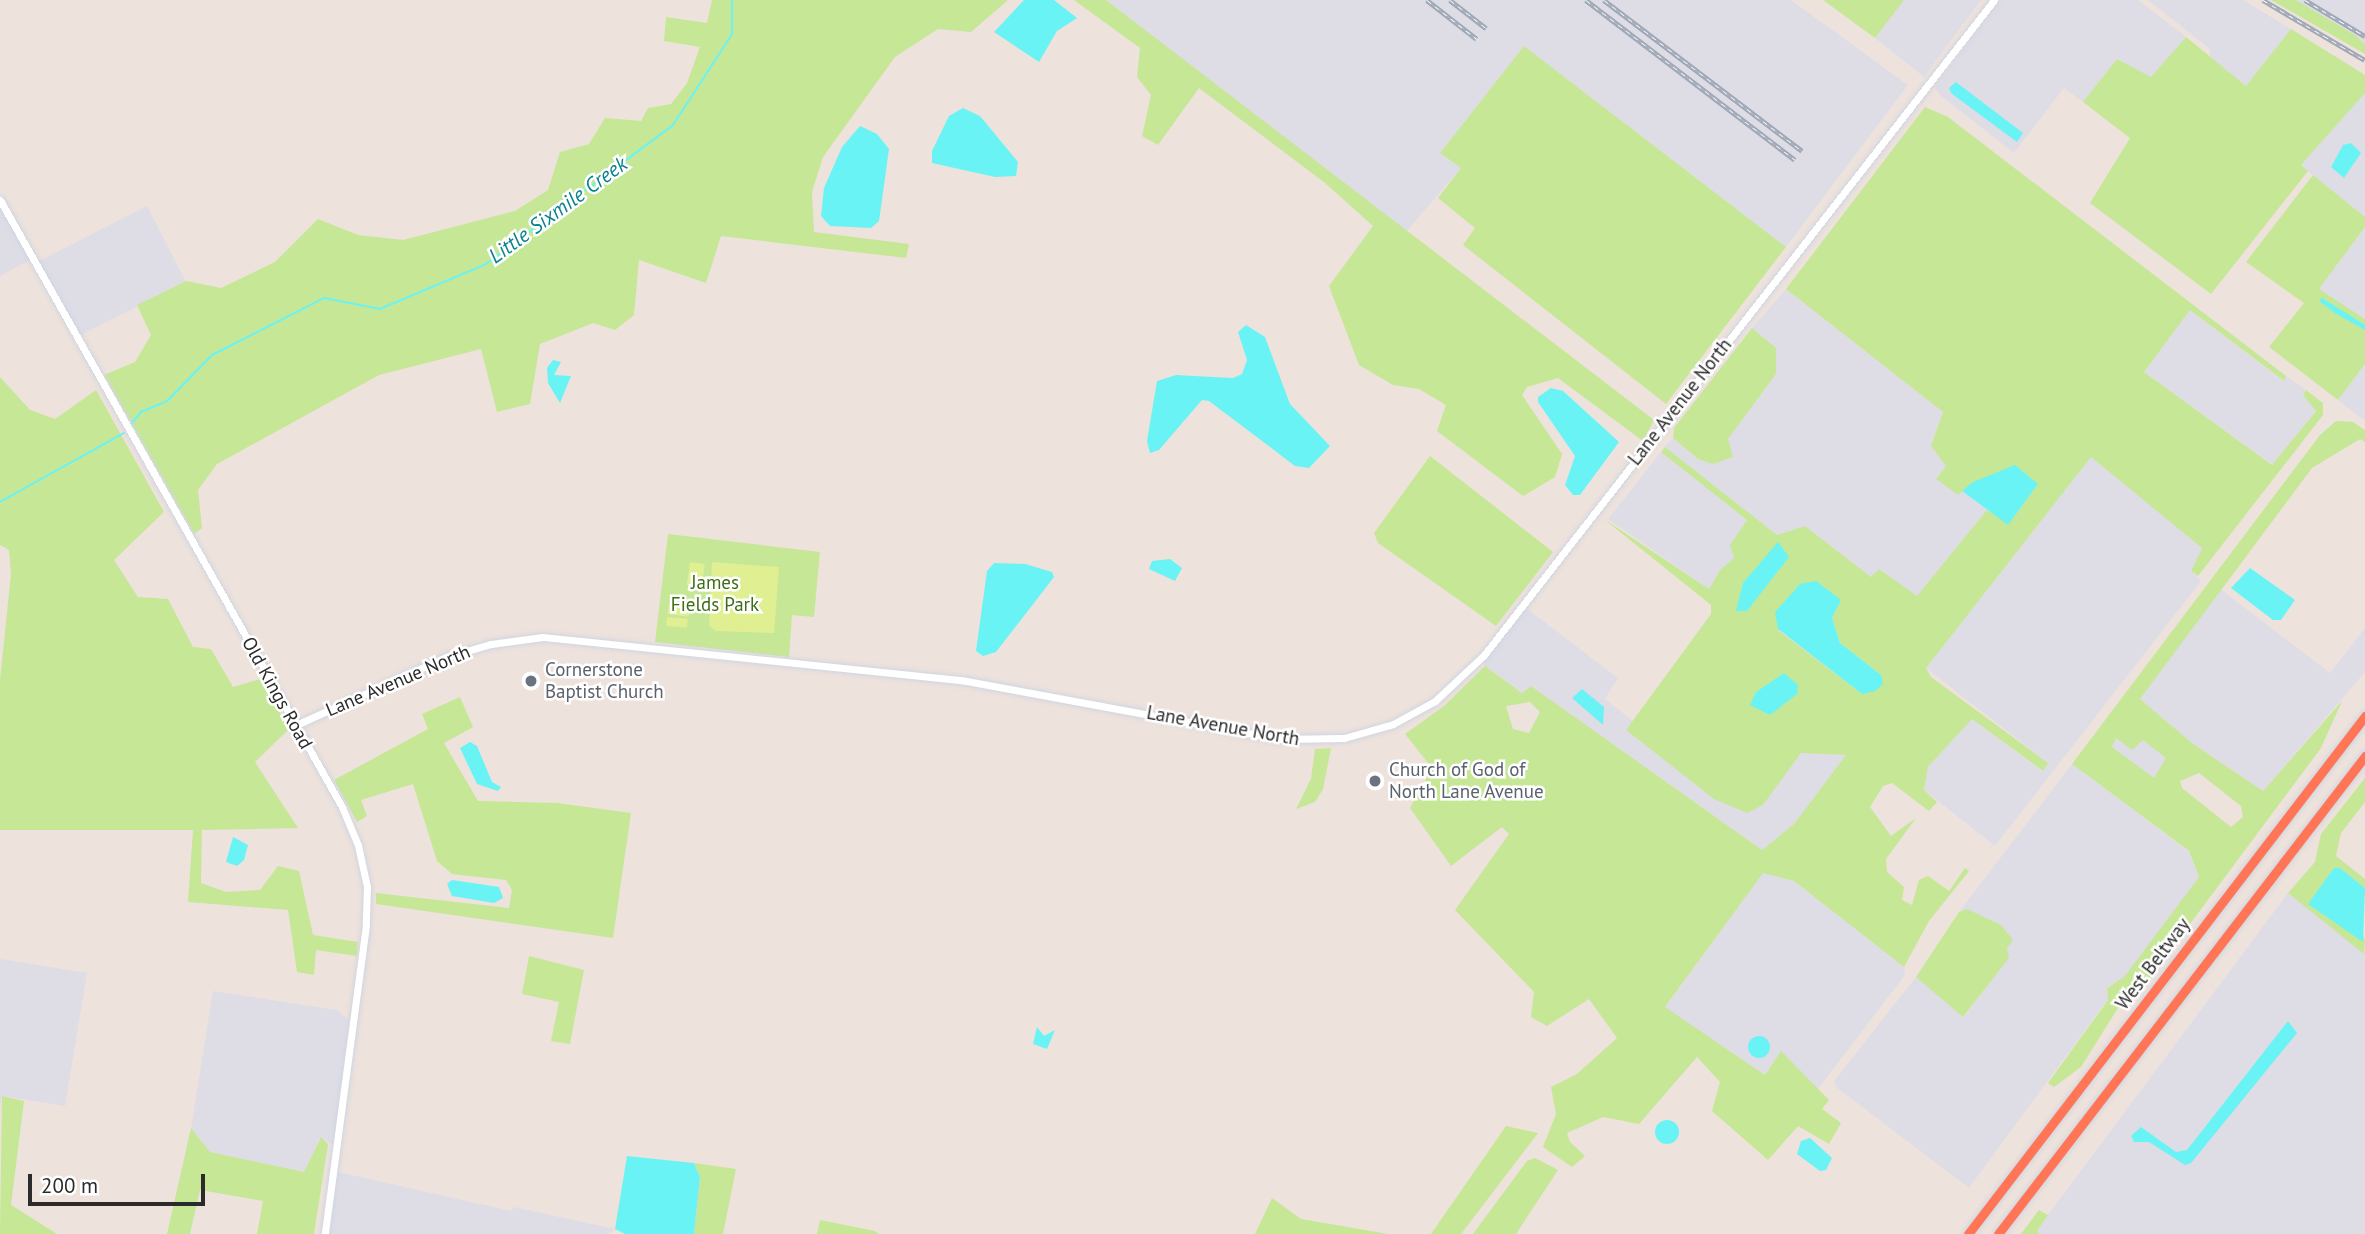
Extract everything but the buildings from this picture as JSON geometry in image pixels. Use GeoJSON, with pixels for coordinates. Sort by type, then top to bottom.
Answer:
{"type":"FeatureCollection","features":[{"type":"Feature","properties":{"kind":"highway","name":"West Beltway"},"geometry":{"type":"LineString","coordinates":[[1968,1234],[2365,716]]}},
{"type":"Feature","properties":{"kind":"highway"},"geometry":{"type":"LineString","coordinates":[[1998,1234],[2365,756]]}},
{"type":"Feature","properties":{"kind":"main road","name":"Lane Avenue North"},"geometry":{"type":"LineString","coordinates":[[296,725],[446,657],[491,644],[543,637],[961,680],[1280,739],[1344,738],[1393,724],[1435,701],[1484,655],[1994,0]]}},
{"type":"Feature","properties":{"kind":"main road","name":"Old Kings Road"},"geometry":{"type":"LineString","coordinates":[[0,200],[296,725],[351,826],[362,858],[368,901],[325,1234]]}},
{"type":"Feature","properties":{"kind":"shaded area"},"geometry":{"type":"Polygon","coordinates":[[[1106,0],[1791,0],[1908,85],[1786,247],[1524,46],[1440,153],[1461,168],[1406,232],[1106,0]]]}},
{"type":"Feature","properties":{"kind":"shaded area"},"geometry":{"type":"Polygon","coordinates":[[[1904,0],[1981,0],[1924,77],[1875,38],[1904,0]]]}},
{"type":"Feature","properties":{"kind":"shaded area"},"geometry":{"type":"Polygon","coordinates":[[[2000,0],[2138,0],[2186,37],[2151,78],[2117,59],[2083,102],[2064,88],[2014,153],[1940,95],[1935,87],[2000,0]]]}},
{"type":"Feature","properties":{"kind":"shaded area"},"geometry":{"type":"Polygon","coordinates":[[[2148,0],[2243,0],[2291,29],[2246,86],[2210,58],[2210,49],[2148,0]]]}},
{"type":"Feature","properties":{"kind":"shaded area"},"geometry":{"type":"Polygon","coordinates":[[[2296,0],[2365,0],[2365,44],[2355,35],[2296,0]]]}},
{"type":"Feature","properties":{"kind":"shaded area"},"geometry":{"type":"Polygon","coordinates":[[[2365,93],[2365,217],[2300,165],[2365,93]]]}},
{"type":"Feature","properties":{"kind":"shaded area"},"geometry":{"type":"Polygon","coordinates":[[[0,206],[30,260],[0,276],[0,206]]]}},
{"type":"Feature","properties":{"kind":"shaded area"},"geometry":{"type":"Polygon","coordinates":[[[147,206],[186,282],[76,338],[37,262],[147,206]]]}},
{"type":"Feature","properties":{"kind":"shaded area"},"geometry":{"type":"Polygon","coordinates":[[[2365,227],[2365,319],[2319,289],[2365,227]]]}},
{"type":"Feature","properties":{"kind":"shaded area"},"geometry":{"type":"Polygon","coordinates":[[[1786,289],[1943,412],[1931,446],[1947,466],[1958,495],[1962,491],[1987,510],[1917,597],[1880,569],[1871,577],[1805,526],[1777,535],[1665,447],[1673,438],[1698,459],[1728,439],[1776,374],[1776,348],[1752,328],[1786,289]]]}},
{"type":"Feature","properties":{"kind":"shaded area"},"geometry":{"type":"Polygon","coordinates":[[[2190,310],[2283,381],[2286,376],[2306,390],[2303,395],[2316,410],[2273,465],[2144,372],[2190,310]]]}},
{"type":"Feature","properties":{"kind":"shaded area"},"geometry":{"type":"Polygon","coordinates":[[[2365,364],[2365,421],[2338,400],[2365,364]]]}},
{"type":"Feature","properties":{"kind":"shaded area"},"geometry":{"type":"Polygon","coordinates":[[[1661,452],[1747,520],[1731,545],[1735,558],[1720,570],[1709,589],[1608,519],[1661,452]]]}},
{"type":"Feature","properties":{"kind":"shaded area"},"geometry":{"type":"Polygon","coordinates":[[[2091,457],[2203,548],[2191,570],[2201,581],[1995,846],[1924,790],[1928,767],[1972,719],[2042,771],[2048,763],[1926,668],[2091,457]]]}},
{"type":"Feature","properties":{"kind":"shaded area"},"geometry":{"type":"Polygon","coordinates":[[[2219,588],[2330,673],[2365,628],[2365,672],[2263,791],[2192,743],[2140,699],[2219,588]]]}},
{"type":"Feature","properties":{"kind":"shaded area"},"geometry":{"type":"Polygon","coordinates":[[[1526,608],[1618,678],[1605,699],[1633,721],[1626,730],[1763,805],[1801,753],[1847,755],[1794,824],[1762,850],[1531,686],[1523,693],[1485,666],[1484,661],[1526,608]]]}},
{"type":"Feature","properties":{"kind":"shaded area"},"geometry":{"type":"Polygon","coordinates":[[[2116,737],[2143,739],[2167,758],[2154,779],[2111,747],[2116,737]]]}},
{"type":"Feature","properties":{"kind":"shaded area"},"geometry":{"type":"Polygon","coordinates":[[[2072,764],[2189,852],[2199,878],[2124,977],[2107,988],[2108,999],[1969,1188],[1836,1087],[1834,1081],[1916,977],[1964,1017],[2008,958],[2007,948],[1967,909],[1959,912],[2072,764]]]}},
{"type":"Feature","properties":{"kind":"shaded area"},"geometry":{"type":"Polygon","coordinates":[[[1763,872],[1794,881],[1904,967],[1905,975],[1818,1089],[1781,1052],[1765,1075],[1665,1008],[1763,872]]]}},
{"type":"Feature","properties":{"kind":"shaded area"},"geometry":{"type":"Polygon","coordinates":[[[2288,893],[2365,953],[2365,1234],[2040,1234],[2036,1231],[2288,893]]]}},
{"type":"Feature","properties":{"kind":"shaded area"},"geometry":{"type":"Polygon","coordinates":[[[0,959],[87,973],[65,1106],[2,1096],[0,1109],[0,959]]]}},
{"type":"Feature","properties":{"kind":"shaded area"},"geometry":{"type":"Polygon","coordinates":[[[213,991],[337,1010],[349,1020],[334,1145],[320,1138],[305,1172],[210,1152],[191,1128],[213,991]]]}},
{"type":"Feature","properties":{"kind":"shaded area"},"geometry":{"type":"Polygon","coordinates":[[[338,1172],[511,1211],[514,1207],[615,1229],[608,1234],[330,1234],[338,1172]]]}},
{"type":"Feature","properties":{"kind":"green space"},"geometry":{"type":"Polygon","coordinates":[[[712,0],[1008,0],[971,32],[938,29],[895,57],[823,157],[812,192],[814,232],[909,244],[906,258],[721,236],[706,283],[639,260],[634,315],[615,330],[593,323],[540,344],[530,404],[497,412],[481,349],[379,375],[217,464],[198,490],[202,528],[194,534],[104,375],[135,362],[151,335],[137,305],[186,281],[221,288],[275,262],[318,219],[358,235],[403,240],[515,211],[548,190],[560,152],[589,144],[605,118],[641,121],[648,108],[671,104],[687,83],[700,47],[664,41],[666,17],[707,23],[712,0]]]}},
{"type":"Feature","properties":{"kind":"green space"},"geometry":{"type":"Polygon","coordinates":[[[1074,0],[1106,0],[1654,420],[1643,441],[1558,378],[1527,387],[1522,395],[1562,454],[1555,477],[1523,496],[1437,431],[1446,405],[1419,389],[1393,385],[1359,365],[1329,286],[1373,226],[1325,183],[1199,88],[1158,145],[1142,136],[1151,95],[1137,77],[1140,48],[1074,0]]]}},
{"type":"Feature","properties":{"kind":"green space"},"geometry":{"type":"Polygon","coordinates":[[[1823,0],[1904,0],[1875,38],[1823,0]]]}},
{"type":"Feature","properties":{"kind":"green space"},"geometry":{"type":"Polygon","coordinates":[[[2271,0],[2296,0],[2355,35],[2365,44],[2365,54],[2271,0]]]}},
{"type":"Feature","properties":{"kind":"green space"},"geometry":{"type":"Polygon","coordinates":[[[2291,29],[2365,75],[2365,93],[2301,165],[2308,171],[2211,294],[2090,203],[2130,138],[2083,102],[2117,59],[2151,77],[2186,37],[2246,86],[2291,29]]]}},
{"type":"Feature","properties":{"kind":"green space"},"geometry":{"type":"Polygon","coordinates":[[[1524,46],[1786,247],[1666,404],[1463,245],[1475,228],[1438,198],[1461,168],[1440,153],[1524,46]]]}},
{"type":"Feature","properties":{"kind":"green space"},"geometry":{"type":"Polygon","coordinates":[[[1925,107],[1948,117],[2286,376],[2284,381],[2190,310],[2144,372],[2272,465],[2316,411],[2303,395],[2306,390],[2323,403],[2323,415],[2198,576],[2191,571],[2202,548],[2091,457],[1926,668],[1931,677],[2048,763],[2043,771],[1972,719],[1928,767],[1924,790],[1937,802],[1929,811],[1892,783],[1883,786],[1870,807],[1891,836],[1916,818],[1886,859],[1887,872],[1904,887],[1902,900],[1912,905],[1919,880],[1928,876],[1949,891],[1965,868],[1969,871],[1929,921],[1904,967],[1794,881],[1763,873],[1665,1007],[1765,1075],[1781,1051],[1829,1100],[1822,1109],[1841,1123],[1829,1144],[1798,1126],[1768,1160],[1712,1111],[1720,1082],[1697,1057],[1639,1124],[1603,1117],[1567,1133],[1570,1142],[1585,1156],[1572,1167],[1543,1147],[1556,1114],[1551,1087],[1577,1074],[1617,1038],[1589,999],[1547,1026],[1531,1017],[1534,992],[1455,910],[1509,834],[1502,827],[1451,866],[1410,808],[1432,768],[1405,734],[1444,706],[1485,666],[1522,693],[1531,686],[1762,850],[1794,824],[1846,755],[1801,753],[1763,805],[1747,813],[1714,799],[1626,730],[1711,614],[1711,605],[1604,519],[1709,589],[1720,570],[1734,558],[1730,545],[1747,520],[1661,452],[1665,447],[1777,535],[1805,526],[1871,577],[1879,569],[1917,596],[1987,510],[2008,524],[2038,484],[1973,482],[1958,495],[1936,479],[1946,466],[1931,446],[1943,412],[1786,289],[1925,107]],[[1841,600],[1778,630],[1862,694],[1881,675],[1840,643],[1832,618],[1841,600]],[[1530,702],[1506,706],[1513,729],[1529,733],[1540,712],[1530,702]]]}},
{"type":"Feature","properties":{"kind":"green space"},"geometry":{"type":"Polygon","coordinates":[[[2313,175],[2365,217],[2365,227],[2319,289],[2365,319],[2365,325],[2320,301],[2365,330],[2365,364],[2338,400],[2269,347],[2304,303],[2246,262],[2313,175]]]}},
{"type":"Feature","properties":{"kind":"green space"},"geometry":{"type":"Polygon","coordinates":[[[1752,328],[1776,348],[1776,374],[1728,439],[1733,457],[1713,464],[1698,459],[1673,438],[1674,428],[1752,328]]]}},
{"type":"Feature","properties":{"kind":"green space"},"geometry":{"type":"Polygon","coordinates":[[[0,377],[30,410],[55,419],[96,390],[164,512],[114,560],[138,597],[168,599],[193,647],[211,649],[233,687],[260,679],[289,729],[255,762],[298,828],[202,830],[201,883],[226,892],[260,890],[278,866],[299,871],[313,935],[358,942],[357,956],[316,950],[314,975],[297,972],[288,910],[188,902],[193,830],[0,830],[0,680],[11,574],[9,550],[0,545],[0,377]]]}},
{"type":"Feature","properties":{"kind":"green space"},"geometry":{"type":"Polygon","coordinates":[[[2336,421],[2353,422],[2365,430],[2365,442],[2360,439],[2312,468],[2140,699],[2192,743],[2263,791],[2342,701],[2321,748],[2129,1006],[2118,1008],[2081,1067],[2054,1087],[2048,1083],[2108,1000],[2107,988],[2124,977],[2199,877],[2189,851],[2072,764],[2320,435],[2336,421]],[[2116,738],[2112,747],[2154,778],[2166,758],[2143,740],[2132,750],[2116,738]],[[2199,773],[2180,781],[2182,788],[2231,827],[2243,817],[2241,806],[2199,773]]]}},
{"type":"Feature","properties":{"kind":"green space"},"geometry":{"type":"Polygon","coordinates":[[[1430,456],[1553,552],[1496,626],[1378,543],[1374,533],[1430,456]]]}},
{"type":"Feature","properties":{"kind":"green space","name":"James Fields Park"},"geometry":{"type":"Polygon","coordinates":[[[668,534],[820,552],[814,617],[792,615],[789,657],[655,642],[668,534]]]}},
{"type":"Feature","properties":{"kind":"green space"},"geometry":{"type":"Polygon","coordinates":[[[690,562],[705,564],[702,587],[687,585],[690,562]]]}},
{"type":"Feature","properties":{"kind":"green space"},"geometry":{"type":"Polygon","coordinates":[[[712,562],[779,567],[774,633],[715,631],[709,625],[712,562]]]}},
{"type":"Feature","properties":{"kind":"green space"},"geometry":{"type":"Polygon","coordinates":[[[669,604],[690,607],[688,617],[668,614],[669,604]]]}},
{"type":"Feature","properties":{"kind":"green space"},"geometry":{"type":"Polygon","coordinates":[[[667,617],[688,619],[687,628],[666,626],[667,617]]]}},
{"type":"Feature","properties":{"kind":"green space"},"geometry":{"type":"Polygon","coordinates":[[[460,697],[473,727],[444,743],[478,801],[557,803],[631,813],[613,938],[376,904],[376,893],[509,908],[512,890],[506,880],[452,874],[437,861],[413,784],[361,800],[367,816],[357,822],[334,780],[428,729],[422,714],[460,697]]]}},
{"type":"Feature","properties":{"kind":"green space"},"geometry":{"type":"Polygon","coordinates":[[[1331,748],[1323,789],[1315,802],[1296,809],[1311,779],[1315,749],[1331,748]]]}},
{"type":"Feature","properties":{"kind":"green space"},"geometry":{"type":"Polygon","coordinates":[[[2365,778],[2365,802],[2341,833],[2336,856],[2365,879],[2365,888],[2340,868],[2365,940],[2364,954],[2288,893],[2315,862],[2321,834],[2365,778]]]}},
{"type":"Feature","properties":{"kind":"green space"},"geometry":{"type":"Polygon","coordinates":[[[1967,909],[2001,925],[2013,940],[2007,948],[2009,958],[1963,1017],[1916,977],[1959,912],[1967,909]]]}},
{"type":"Feature","properties":{"kind":"green space"},"geometry":{"type":"Polygon","coordinates":[[[529,956],[584,970],[570,1044],[551,1041],[559,1002],[522,994],[529,956]]]}},
{"type":"Feature","properties":{"kind":"green space"},"geometry":{"type":"Polygon","coordinates":[[[2,1096],[24,1101],[11,1205],[57,1234],[0,1234],[2,1096]]]}},
{"type":"Feature","properties":{"kind":"green space"},"geometry":{"type":"Polygon","coordinates":[[[1506,1126],[1538,1133],[1461,1234],[1431,1234],[1506,1126]]]}},
{"type":"Feature","properties":{"kind":"green space"},"geometry":{"type":"Polygon","coordinates":[[[191,1128],[210,1152],[304,1172],[321,1137],[328,1144],[314,1234],[257,1234],[263,1201],[200,1190],[190,1234],[167,1234],[191,1128]]]}},
{"type":"Feature","properties":{"kind":"green space"},"geometry":{"type":"Polygon","coordinates":[[[1535,1158],[1558,1170],[1516,1234],[1473,1234],[1527,1161],[1535,1158]]]}},
{"type":"Feature","properties":{"kind":"green space"},"geometry":{"type":"Polygon","coordinates":[[[694,1163],[736,1169],[723,1234],[694,1234],[700,1177],[694,1163]]]}},
{"type":"Feature","properties":{"kind":"green space"},"geometry":{"type":"Polygon","coordinates":[[[1272,1198],[1301,1219],[1388,1234],[1255,1234],[1272,1198]]]}},
{"type":"Feature","properties":{"kind":"green space"},"geometry":{"type":"Polygon","coordinates":[[[2039,1210],[2048,1215],[2037,1231],[2040,1234],[2021,1234],[2039,1210]]]}},
{"type":"Feature","properties":{"kind":"green space"},"geometry":{"type":"Polygon","coordinates":[[[820,1220],[875,1231],[879,1234],[817,1234],[820,1220]]]}},
{"type":"Feature","properties":{"kind":"water"},"geometry":{"type":"Polygon","coordinates":[[[1024,0],[1054,0],[1077,18],[1057,31],[1039,62],[994,32],[1024,0]]]}},
{"type":"Feature","properties":{"kind":"water"},"geometry":{"type":"Polygon","coordinates":[[[1956,82],[2023,133],[2017,142],[1952,94],[1949,88],[1956,82]]]}},
{"type":"Feature","properties":{"kind":"water"},"geometry":{"type":"Polygon","coordinates":[[[963,108],[980,116],[1018,162],[1016,176],[995,177],[932,163],[932,151],[949,116],[963,108]]]}},
{"type":"Feature","properties":{"kind":"water"},"geometry":{"type":"Polygon","coordinates":[[[860,126],[877,134],[889,149],[879,221],[871,228],[830,226],[821,216],[824,188],[842,147],[860,126]]]}},
{"type":"Feature","properties":{"kind":"water"},"geometry":{"type":"Polygon","coordinates":[[[2351,143],[2361,153],[2344,178],[2331,167],[2343,145],[2351,143]]]}},
{"type":"Feature","properties":{"kind":"water"},"geometry":{"type":"Polygon","coordinates":[[[2322,298],[2365,325],[2365,330],[2335,313],[2319,301],[2322,298]]]}},
{"type":"Feature","properties":{"kind":"water"},"geometry":{"type":"Polygon","coordinates":[[[1246,325],[1265,337],[1290,404],[1330,446],[1309,468],[1295,466],[1209,401],[1202,400],[1159,450],[1150,453],[1147,441],[1157,381],[1176,375],[1233,378],[1242,374],[1247,360],[1238,332],[1246,325]]]}},
{"type":"Feature","properties":{"kind":"water"},"geometry":{"type":"Polygon","coordinates":[[[553,360],[561,362],[554,375],[571,376],[560,403],[548,383],[547,368],[553,360]]]}},
{"type":"Feature","properties":{"kind":"water"},"geometry":{"type":"Polygon","coordinates":[[[1551,388],[1563,391],[1619,442],[1580,495],[1573,495],[1565,485],[1575,456],[1538,402],[1538,397],[1551,388]]]}},
{"type":"Feature","properties":{"kind":"water"},"geometry":{"type":"Polygon","coordinates":[[[2015,465],[2038,484],[2008,525],[1962,491],[1973,482],[2015,465]]]}},
{"type":"Feature","properties":{"kind":"water"},"geometry":{"type":"Polygon","coordinates":[[[1778,542],[1789,557],[1747,611],[1736,611],[1743,583],[1778,542]]]}},
{"type":"Feature","properties":{"kind":"water"},"geometry":{"type":"Polygon","coordinates":[[[1170,559],[1182,568],[1175,581],[1149,569],[1152,561],[1170,559]]]}},
{"type":"Feature","properties":{"kind":"water"},"geometry":{"type":"Polygon","coordinates":[[[994,563],[1025,564],[1052,572],[1054,577],[996,652],[983,656],[976,651],[987,571],[994,563]]]}},
{"type":"Feature","properties":{"kind":"water"},"geometry":{"type":"Polygon","coordinates":[[[2250,568],[2295,600],[2281,620],[2273,620],[2231,588],[2250,568]]]}},
{"type":"Feature","properties":{"kind":"water"},"geometry":{"type":"Polygon","coordinates":[[[1816,581],[1841,600],[1832,618],[1840,643],[1881,675],[1883,684],[1875,691],[1862,694],[1778,629],[1775,612],[1800,584],[1816,581]]]}},
{"type":"Feature","properties":{"kind":"water"},"geometry":{"type":"Polygon","coordinates":[[[1784,673],[1798,685],[1797,694],[1770,715],[1750,705],[1756,692],[1784,673]]]}},
{"type":"Feature","properties":{"kind":"water"},"geometry":{"type":"Polygon","coordinates":[[[1582,689],[1604,707],[1603,725],[1572,698],[1582,689]]]}},
{"type":"Feature","properties":{"kind":"water"},"geometry":{"type":"Polygon","coordinates":[[[470,742],[477,746],[492,782],[501,787],[498,791],[477,784],[460,748],[470,742]]]}},
{"type":"Feature","properties":{"kind":"water"},"geometry":{"type":"Polygon","coordinates":[[[233,837],[248,845],[244,860],[237,866],[226,862],[233,837]]]}},
{"type":"Feature","properties":{"kind":"water"},"geometry":{"type":"Polygon","coordinates":[[[2334,868],[2340,868],[2365,888],[2363,942],[2308,904],[2334,868]]]}},
{"type":"Feature","properties":{"kind":"water"},"geometry":{"type":"Polygon","coordinates":[[[452,880],[499,887],[503,898],[494,903],[452,896],[447,884],[452,880]]]}},
{"type":"Feature","properties":{"kind":"water"},"geometry":{"type":"Polygon","coordinates":[[[2288,1021],[2297,1033],[2191,1163],[2185,1165],[2149,1142],[2134,1142],[2131,1136],[2141,1127],[2176,1152],[2187,1150],[2288,1021]]]}},
{"type":"Feature","properties":{"kind":"water"},"geometry":{"type":"Polygon","coordinates":[[[1037,1027],[1044,1036],[1055,1030],[1047,1049],[1033,1044],[1037,1027]]]}},
{"type":"Feature","properties":{"kind":"water"},"geometry":{"type":"Polygon","coordinates":[[[1759,1036],[1769,1043],[1770,1047],[1763,1057],[1759,1058],[1749,1051],[1748,1047],[1755,1037],[1759,1036]]]}},
{"type":"Feature","properties":{"kind":"water"},"geometry":{"type":"Polygon","coordinates":[[[1667,1120],[1675,1124],[1679,1132],[1675,1140],[1667,1144],[1659,1140],[1655,1132],[1659,1124],[1667,1120]]]}},
{"type":"Feature","properties":{"kind":"water"},"geometry":{"type":"Polygon","coordinates":[[[1810,1138],[1832,1158],[1826,1170],[1820,1171],[1797,1154],[1801,1141],[1810,1138]]]}},
{"type":"Feature","properties":{"kind":"water"},"geometry":{"type":"Polygon","coordinates":[[[627,1156],[694,1163],[700,1177],[694,1234],[625,1234],[615,1229],[627,1156]]]}},
{"type":"Feature","properties":{"kind":"waterway","name":"Little Sixmile Creek"},"geometry":{"type":"LineString","coordinates":[[131,424],[141,412],[167,401],[212,355],[324,298],[380,309],[486,264],[673,125],[732,34],[732,0]]}},
{"type":"Feature","properties":{"kind":"waterway","name":"Little Sixmile Creek"},"geometry":{"type":"LineString","coordinates":[[0,502],[124,433]]}},
{"type":"Feature","properties":{"kind":"railway"},"geometry":{"type":"LineString","coordinates":[[1427,0],[1477,39]]}},
{"type":"Feature","properties":{"kind":"railway"},"geometry":{"type":"LineString","coordinates":[[1450,0],[1486,28]]}},
{"type":"Feature","properties":{"kind":"railway"},"geometry":{"type":"LineString","coordinates":[[1586,0],[1795,160]]}},
{"type":"Feature","properties":{"kind":"railway"},"geometry":{"type":"LineString","coordinates":[[1604,0],[1802,151]]}},
{"type":"Feature","properties":{"kind":"railway"},"geometry":{"type":"LineString","coordinates":[[2263,0],[2365,60]]}},
{"type":"Feature","properties":{"kind":"railway"},"geometry":{"type":"LineString","coordinates":[[2305,0],[2365,36]]}},
{"type":"Feature","properties":{"kind":"place","name":"Cornerstone Baptist Church"},"geometry":{"type":"Point","coordinates":[531,681]}},
{"type":"Feature","properties":{"kind":"place","name":"Church of God of North Lane Avenue"},"geometry":{"type":"Point","coordinates":[1375,781]}}]}
